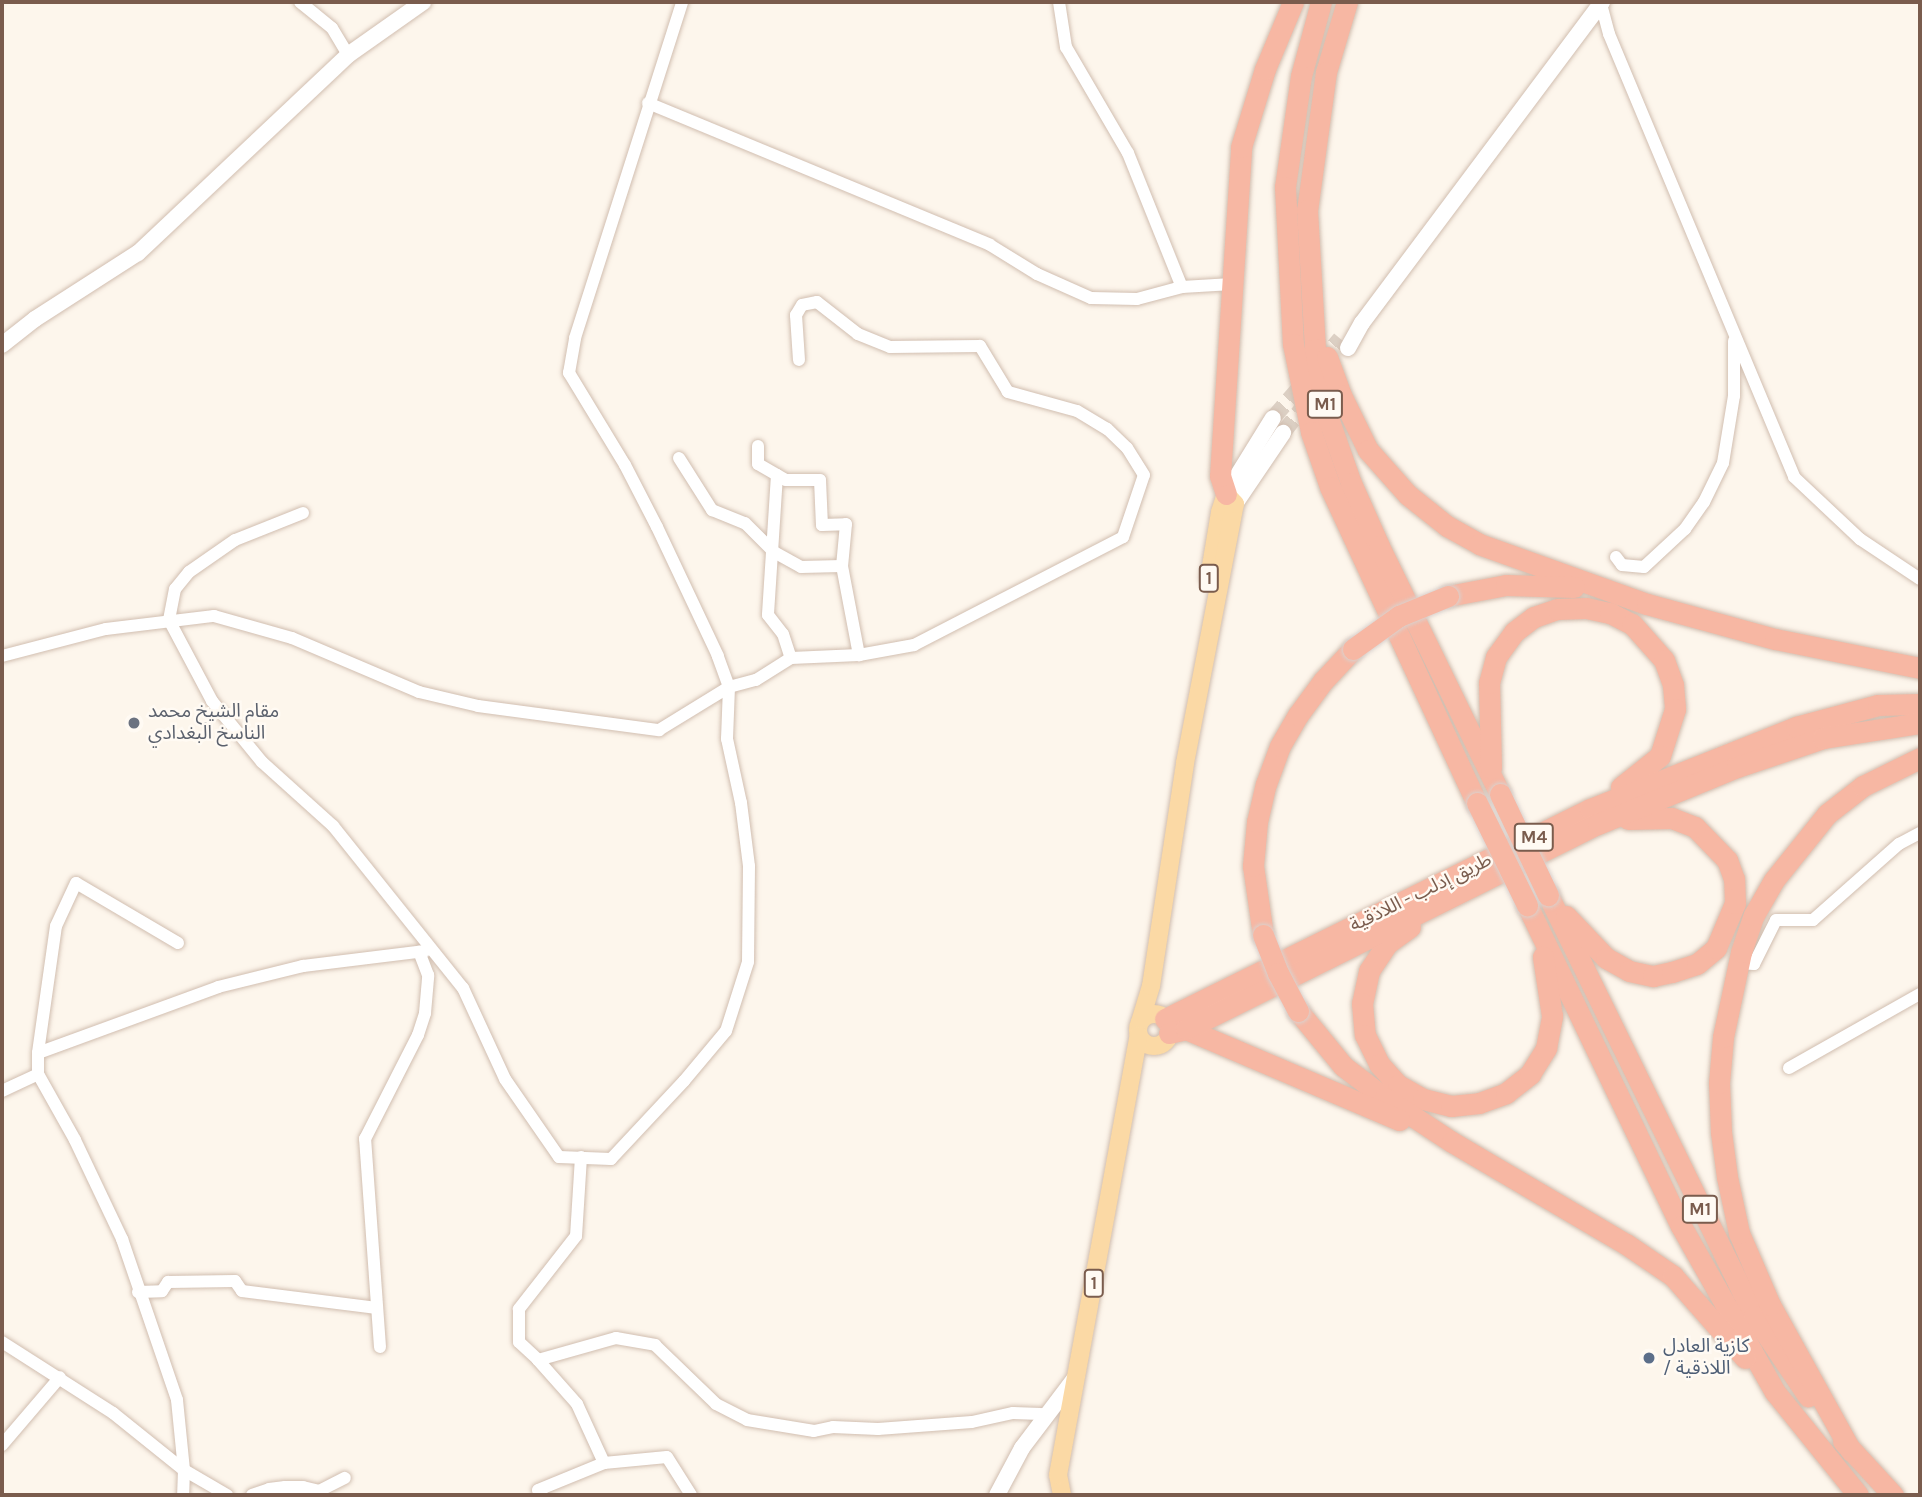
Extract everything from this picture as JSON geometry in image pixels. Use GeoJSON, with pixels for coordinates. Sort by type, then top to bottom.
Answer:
{"type":"FeatureCollection","features":[{"type":"Feature","properties":{"kind":"highway"},"geometry":{"type":"LineString","coordinates":[[1231,499],[1220,476],[1241,146],[1265,69],[1293,2]]}},
{"type":"Feature","properties":{"kind":"highway","name":"M1"},"geometry":{"type":"LineString","coordinates":[[1321,2],[1301,76],[1285,187],[1293,344],[1311,432],[1330,487],[1477,803],[1681,1226],[1775,1392],[1858,1495]]}},
{"type":"Feature","properties":{"kind":"highway","name":"M1"},"geometry":{"type":"LineString","coordinates":[[1347,2],[1326,72],[1307,210],[1315,349],[1327,415],[1351,483],[1548,895],[1754,1315],[1797,1381],[1852,1451],[1894,1495]]}},
{"type":"Feature","properties":{"kind":"highway"},"geometry":{"type":"LineString","coordinates":[[1314,321],[1341,395],[1368,450],[1408,495],[1447,526],[1479,544],[1647,604]]}},
{"type":"Feature","properties":{"kind":"highway"},"geometry":{"type":"LineString","coordinates":[[1775,1392],[1673,1276],[1626,1244],[1451,1143],[1343,1066],[1298,1011],[1278,973],[1263,935],[1253,866],[1257,822],[1266,784],[1280,746],[1323,681],[1353,649],[1399,616],[1448,596],[1506,585],[1576,587],[1775,639],[1920,668]]}},
{"type":"Feature","properties":{"kind":"highway"},"geometry":{"type":"LineString","coordinates":[[1496,785],[1489,683],[1496,657],[1514,632],[1534,617],[1557,609],[1586,608],[1610,613],[1632,624],[1664,660],[1673,685],[1675,709],[1661,756],[1594,817]]}},
{"type":"Feature","properties":{"kind":"highway","name":"طريق إدلب - اللاذقية"},"geometry":{"type":"LineString","coordinates":[[1167,1028],[1594,817],[1796,727],[1878,705],[1920,704]]}},
{"type":"Feature","properties":{"kind":"highway","name":"طريق إدلب - اللاذقية"},"geometry":{"type":"LineString","coordinates":[[1167,1028],[1476,882],[1594,817],[1823,738],[1920,723]]}},
{"type":"Feature","properties":{"kind":"highway"},"geometry":{"type":"LineString","coordinates":[[1852,1451],[1770,1305],[1737,1222],[1727,1177],[1719,1083],[1723,1037],[1738,963],[1754,915],[1799,846],[1827,814],[1863,786],[1920,758]]}},
{"type":"Feature","properties":{"kind":"highway"},"geometry":{"type":"LineString","coordinates":[[1548,895],[1606,958],[1629,971],[1653,976],[1672,972],[1697,964],[1716,948],[1735,903],[1734,879],[1727,860],[1717,846],[1695,827],[1672,818],[1594,817]]}},
{"type":"Feature","properties":{"kind":"highway"},"geometry":{"type":"LineString","coordinates":[[1476,882],[1387,944],[1369,971],[1362,1003],[1365,1035],[1379,1064],[1398,1085],[1423,1099],[1451,1106],[1479,1103],[1506,1093],[1530,1074],[1546,1048],[1552,1016],[1549,982],[1527,905]]}},
{"type":"Feature","properties":{"kind":"highway"},"geometry":{"type":"LineString","coordinates":[[1167,1028],[1451,1143]]}},
{"type":"Feature","properties":{"kind":"main road","name":"1"},"geometry":{"type":"LineString","coordinates":[[1062,1495],[1058,1475],[1140,1028],[1151,986],[1203,664],[1200,637],[1220,512],[1231,499]]}},
{"type":"Feature","properties":{"kind":"main road","name":"1"},"geometry":{"type":"LineString","coordinates":[[1151,986],[1167,1028]]}},
{"type":"Feature","properties":{"kind":"main road"},"geometry":{"type":"LineString","coordinates":[[1149,1015],[1167,1028],[1148,1044],[1140,1028],[1149,1015]]}},
{"type":"Feature","properties":{"kind":"main road"},"geometry":{"type":"LineString","coordinates":[[1134,1071],[1167,1028]]}},
{"type":"Feature","properties":{"kind":"street"},"geometry":{"type":"LineString","coordinates":[[300,2],[332,28],[348,55]]}},
{"type":"Feature","properties":{"kind":"street"},"geometry":{"type":"LineString","coordinates":[[2,345],[35,319],[138,253],[348,55],[423,2]]}},
{"type":"Feature","properties":{"kind":"street"},"geometry":{"type":"LineString","coordinates":[[303,513],[235,540],[189,572],[175,589],[169,620],[212,701],[262,762],[333,826],[463,988],[505,1079],[559,1157],[611,1159],[684,1081],[726,1031],[748,962],[749,866],[741,803],[727,739],[729,687],[718,656],[657,527],[625,465],[569,373],[575,338],[682,2]]}},
{"type":"Feature","properties":{"kind":"street"},"geometry":{"type":"LineString","coordinates":[[1059,2],[1066,47],[1128,153],[1182,287]]}},
{"type":"Feature","properties":{"kind":"street"},"geometry":{"type":"LineString","coordinates":[[1344,344],[1602,3]]}},
{"type":"Feature","properties":{"kind":"street"},"geometry":{"type":"LineString","coordinates":[[1602,3],[1609,34],[1794,477],[1860,539],[1920,579]]}},
{"type":"Feature","properties":{"kind":"street"},"geometry":{"type":"LineString","coordinates":[[648,103],[990,245],[1037,274],[1091,298],[1137,299],[1182,287],[1232,284]]}},
{"type":"Feature","properties":{"kind":"street"},"geometry":{"type":"LineString","coordinates":[[2,656],[106,629],[214,616],[292,638],[419,692],[478,706],[659,730],[729,687],[756,680],[791,659],[859,655],[914,645],[1123,537],[1143,475],[1127,448],[1107,429],[1077,411],[1008,392],[980,345],[890,347],[858,334],[817,302],[802,305],[796,315],[799,360]]}},
{"type":"Feature","properties":{"kind":"street"},"geometry":{"type":"LineString","coordinates":[[1616,557],[1622,565],[1644,567],[1685,529],[1704,502],[1723,463],[1734,396],[1734,333]]}},
{"type":"Feature","properties":{"kind":"street"},"geometry":{"type":"LineString","coordinates":[[1231,499],[1273,418]]}},
{"type":"Feature","properties":{"kind":"street"},"geometry":{"type":"LineString","coordinates":[[1231,499],[1283,433]]}},
{"type":"Feature","properties":{"kind":"street"},"geometry":{"type":"LineString","coordinates":[[758,446],[758,464],[786,480],[820,480],[822,525],[846,524],[842,566],[859,655]]}},
{"type":"Feature","properties":{"kind":"street"},"geometry":{"type":"LineString","coordinates":[[678,458],[712,510],[745,523],[774,552],[801,568],[842,566]]}},
{"type":"Feature","properties":{"kind":"street"},"geometry":{"type":"LineString","coordinates":[[777,475],[768,615],[783,634],[791,659]]}},
{"type":"Feature","properties":{"kind":"street"},"geometry":{"type":"LineString","coordinates":[[1738,963],[1754,964],[1776,920],[1812,920],[1899,844],[1920,833]]}},
{"type":"Feature","properties":{"kind":"street"},"geometry":{"type":"LineString","coordinates":[[178,943],[76,883],[56,926],[38,1053],[38,1074],[122,1239],[177,1401],[184,1470],[183,1495]]}},
{"type":"Feature","properties":{"kind":"street"},"geometry":{"type":"LineString","coordinates":[[38,1053],[218,987],[303,966],[434,950]]}},
{"type":"Feature","properties":{"kind":"street"},"geometry":{"type":"LineString","coordinates":[[380,1347],[365,1139],[418,1035],[425,1013],[428,975],[419,952]]}},
{"type":"Feature","properties":{"kind":"street"},"geometry":{"type":"LineString","coordinates":[[1789,1068],[1920,994]]}},
{"type":"Feature","properties":{"kind":"street"},"geometry":{"type":"LineString","coordinates":[[2,1091],[38,1074]]}},
{"type":"Feature","properties":{"kind":"street"},"geometry":{"type":"LineString","coordinates":[[581,1157],[576,1236],[519,1309],[519,1342],[577,1404],[604,1463]]}},
{"type":"Feature","properties":{"kind":"street"},"geometry":{"type":"LineString","coordinates":[[138,1292],[162,1291],[168,1282],[235,1281],[242,1291],[377,1308]]}},
{"type":"Feature","properties":{"kind":"street"},"geometry":{"type":"LineString","coordinates":[[538,1360],[616,1338],[655,1345],[716,1404],[747,1420],[814,1431],[833,1427],[878,1429],[972,1422],[1013,1413],[1048,1414]]}},
{"type":"Feature","properties":{"kind":"street"},"geometry":{"type":"LineString","coordinates":[[2,1342],[113,1413],[184,1470],[228,1495]]}},
{"type":"Feature","properties":{"kind":"street"},"geometry":{"type":"LineString","coordinates":[[2,1445],[60,1377]]}},
{"type":"Feature","properties":{"kind":"street"},"geometry":{"type":"LineString","coordinates":[[997,1495],[1022,1448],[1075,1378]]}},
{"type":"Feature","properties":{"kind":"street"},"geometry":{"type":"LineString","coordinates":[[542,1495],[538,1490],[604,1463],[667,1457],[691,1495]]}},
{"type":"Feature","properties":{"kind":"street"},"geometry":{"type":"LineString","coordinates":[[252,1495],[285,1487],[303,1487],[319,1491],[345,1478]]}},
{"type":"Feature","properties":{"kind":"tunnel"},"geometry":{"type":"LineString","coordinates":[[1319,364],[1340,339]]}},
{"type":"Feature","properties":{"kind":"tunnel"},"geometry":{"type":"LineString","coordinates":[[1273,418],[1305,381]]}},
{"type":"Feature","properties":{"kind":"tunnel"},"geometry":{"type":"LineString","coordinates":[[1283,433],[1309,399]]}},
{"type":"Feature","properties":{"kind":"place","name":"مقام الشيخ محمد الناسخ البغدادي"},"geometry":{"type":"Point","coordinates":[134,723]}},
{"type":"Feature","properties":{"kind":"place","name":"كازية العادل / اللاذقية"},"geometry":{"type":"Point","coordinates":[1649,1358]}}]}
